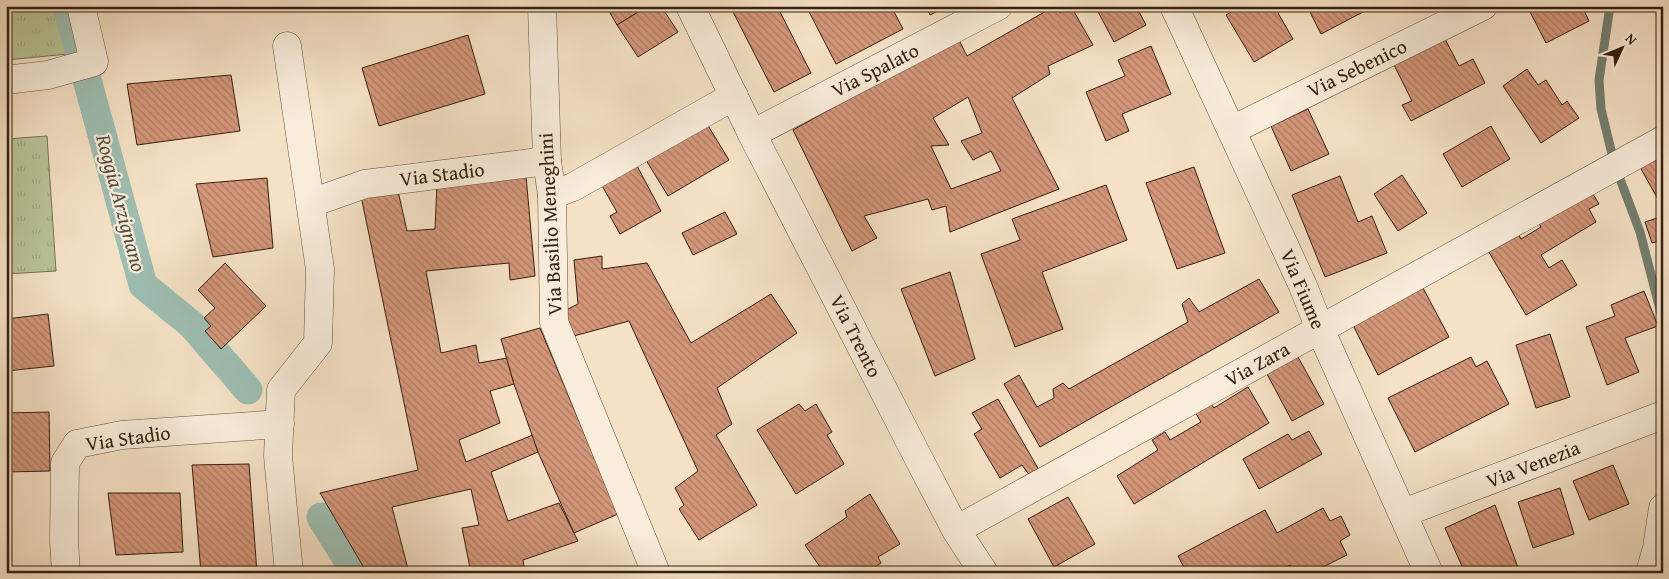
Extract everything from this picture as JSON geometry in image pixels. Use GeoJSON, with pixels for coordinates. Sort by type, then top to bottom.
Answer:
{"type":"FeatureCollection","features":[{"type":"Feature","properties":{"kind":"street"},"geometry":{"type":"LineString","coordinates":[[6,80],[48,75],[94,62],[81,6]]}},
{"type":"Feature","properties":{"kind":"street","name":"Via Basilio Meneghini"},"geometry":{"type":"LineString","coordinates":[[542,6],[547,161],[552,195],[554,322],[656,573]]}},
{"type":"Feature","properties":{"kind":"street","name":"Via Trento"},"geometry":{"type":"LineString","coordinates":[[690,6],[752,134],[956,530],[984,573]]}},
{"type":"Feature","properties":{"kind":"street","name":"Via Spalato"},"geometry":{"type":"LineString","coordinates":[[752,134],[998,6]]}},
{"type":"Feature","properties":{"kind":"street","name":"Via Fiume"},"geometry":{"type":"LineString","coordinates":[[1174,6],[1232,130],[1429,573]]}},
{"type":"Feature","properties":{"kind":"street","name":"Via Sebenico"},"geometry":{"type":"LineString","coordinates":[[1232,130],[1483,6]]}},
{"type":"Feature","properties":{"kind":"street"},"geometry":{"type":"LineString","coordinates":[[286,46],[320,269],[318,343],[281,390],[278,456],[289,573]]}},
{"type":"Feature","properties":{"kind":"street"},"geometry":{"type":"LineString","coordinates":[[552,195],[573,186],[734,96]]}},
{"type":"Feature","properties":{"kind":"street","name":"Via Zara"},"geometry":{"type":"LineString","coordinates":[[956,530],[1663,140]]}},
{"type":"Feature","properties":{"kind":"street","name":"Via Stadio"},"geometry":{"type":"LineString","coordinates":[[311,203],[365,184],[547,161]]}},
{"type":"Feature","properties":{"kind":"street","name":"Via Venezia"},"geometry":{"type":"LineString","coordinates":[[1403,513],[1663,415]]}},
{"type":"Feature","properties":{"kind":"street","name":"Via Stadio"},"geometry":{"type":"LineString","coordinates":[[66,573],[64,541],[65,463],[77,444],[122,435],[280,424]]}},
{"type":"Feature","properties":{"kind":"street"},"geometry":{"type":"LineString","coordinates":[[1650,573],[1657,548],[1663,508]]}},
{"type":"Feature","properties":{"kind":"green space"},"geometry":{"type":"Polygon","coordinates":[[[6,6],[89,6],[99,51],[6,60],[6,6]]]}},
{"type":"Feature","properties":{"kind":"green space"},"geometry":{"type":"Polygon","coordinates":[[[47,136],[56,271],[6,274],[6,139],[47,136]]]}},
{"type":"Feature","properties":{"kind":"building"},"geometry":{"type":"Polygon","coordinates":[[[606,6],[648,6],[617,25],[606,6]]]}},
{"type":"Feature","properties":{"kind":"building"},"geometry":{"type":"Polygon","coordinates":[[[648,6],[661,6],[678,32],[638,57],[617,25],[648,6]]]}},
{"type":"Feature","properties":{"kind":"building"},"geometry":{"type":"Polygon","coordinates":[[[730,6],[777,6],[811,73],[774,92],[730,6]]]}},
{"type":"Feature","properties":{"kind":"building"},"geometry":{"type":"Polygon","coordinates":[[[806,6],[861,6],[863,9],[869,6],[891,6],[903,29],[836,64],[806,6]]]}},
{"type":"Feature","properties":{"kind":"building"},"geometry":{"type":"Polygon","coordinates":[[[926,6],[948,6],[930,15],[926,6]]]}},
{"type":"Feature","properties":{"kind":"building"},"geometry":{"type":"Polygon","coordinates":[[[1055,6],[1060,13],[1072,8],[1093,45],[1048,66],[1050,74],[1012,98],[1059,189],[950,232],[946,206],[932,210],[928,199],[864,216],[877,238],[852,251],[793,130],[958,38],[967,56],[1055,6]],[[968,97],[933,118],[949,145],[931,146],[951,189],[1001,171],[991,151],[973,160],[961,141],[982,133],[968,97]]]}},
{"type":"Feature","properties":{"kind":"building"},"geometry":{"type":"Polygon","coordinates":[[[1095,6],[1136,6],[1146,25],[1114,42],[1095,6]]]}},
{"type":"Feature","properties":{"kind":"building"},"geometry":{"type":"Polygon","coordinates":[[[1240,6],[1274,6],[1293,39],[1254,62],[1226,15],[1240,6]]]}},
{"type":"Feature","properties":{"kind":"building"},"geometry":{"type":"Polygon","coordinates":[[[1307,6],[1360,6],[1363,12],[1321,34],[1307,6]]]}},
{"type":"Feature","properties":{"kind":"building"},"geometry":{"type":"Polygon","coordinates":[[[1527,6],[1582,6],[1589,21],[1546,43],[1527,6]]]}},
{"type":"Feature","properties":{"kind":"building"},"geometry":{"type":"Polygon","coordinates":[[[1442,33],[1459,66],[1473,59],[1485,83],[1411,121],[1402,105],[1412,101],[1391,59],[1442,33]]]}},
{"type":"Feature","properties":{"kind":"building"},"geometry":{"type":"Polygon","coordinates":[[[468,35],[485,94],[379,126],[362,68],[468,35]]]}},
{"type":"Feature","properties":{"kind":"building"},"geometry":{"type":"Polygon","coordinates":[[[1151,46],[1171,94],[1122,114],[1129,131],[1106,141],[1086,92],[1125,76],[1118,60],[1151,46]]]}},
{"type":"Feature","properties":{"kind":"building"},"geometry":{"type":"Polygon","coordinates":[[[1527,69],[1538,85],[1546,80],[1562,105],[1567,101],[1579,118],[1541,143],[1503,86],[1527,69]]]}},
{"type":"Feature","properties":{"kind":"building"},"geometry":{"type":"Polygon","coordinates":[[[231,75],[240,131],[137,145],[127,84],[231,75]]]}},
{"type":"Feature","properties":{"kind":"building"},"geometry":{"type":"Polygon","coordinates":[[[1308,109],[1329,154],[1291,171],[1271,126],[1308,109]]]}},
{"type":"Feature","properties":{"kind":"building"},"geometry":{"type":"Polygon","coordinates":[[[707,124],[729,160],[668,196],[646,160],[707,124]]]}},
{"type":"Feature","properties":{"kind":"building"},"geometry":{"type":"Polygon","coordinates":[[[1491,126],[1510,159],[1462,187],[1443,154],[1491,126]]]}},
{"type":"Feature","properties":{"kind":"building"},"geometry":{"type":"Polygon","coordinates":[[[1663,155],[1663,201],[1660,203],[1640,167],[1663,155]]]}},
{"type":"Feature","properties":{"kind":"building"},"geometry":{"type":"Polygon","coordinates":[[[636,164],[661,211],[620,234],[610,216],[617,212],[601,184],[636,164]]]}},
{"type":"Feature","properties":{"kind":"building"},"geometry":{"type":"Polygon","coordinates":[[[1194,167],[1225,253],[1177,269],[1146,183],[1194,167]]]}},
{"type":"Feature","properties":{"kind":"building"},"geometry":{"type":"Polygon","coordinates":[[[1402,175],[1427,213],[1398,231],[1374,194],[1402,175]]]}},
{"type":"Feature","properties":{"kind":"building"},"geometry":{"type":"Polygon","coordinates":[[[526,176],[535,276],[510,280],[509,263],[426,271],[441,353],[476,345],[479,363],[507,358],[514,384],[490,391],[500,423],[459,440],[466,462],[533,435],[538,452],[491,472],[508,521],[559,503],[578,541],[523,560],[525,573],[471,573],[462,528],[479,525],[471,489],[392,507],[409,573],[367,573],[320,493],[418,470],[361,196],[398,191],[407,231],[435,229],[437,184],[526,176]]]}},
{"type":"Feature","properties":{"kind":"building"},"geometry":{"type":"Polygon","coordinates":[[[1340,176],[1358,222],[1372,216],[1387,253],[1325,277],[1292,195],[1340,176]]]}},
{"type":"Feature","properties":{"kind":"building"},"geometry":{"type":"Polygon","coordinates":[[[267,178],[273,248],[213,257],[196,184],[267,178]]]}},
{"type":"Feature","properties":{"kind":"building"},"geometry":{"type":"Polygon","coordinates":[[[1587,184],[1599,204],[1589,209],[1596,222],[1541,255],[1549,268],[1562,260],[1577,285],[1526,315],[1483,242],[1513,225],[1521,239],[1541,227],[1534,215],[1587,184]]]}},
{"type":"Feature","properties":{"kind":"building"},"geometry":{"type":"Polygon","coordinates":[[[1106,185],[1127,240],[1042,272],[1063,329],[1015,347],[981,254],[1020,240],[1012,219],[1106,185]]]}},
{"type":"Feature","properties":{"kind":"building"},"geometry":{"type":"Polygon","coordinates":[[[725,212],[737,234],[693,255],[682,233],[725,212]]]}},
{"type":"Feature","properties":{"kind":"building"},"geometry":{"type":"Polygon","coordinates":[[[1663,216],[1663,240],[1652,243],[1645,222],[1663,216]]]}},
{"type":"Feature","properties":{"kind":"building"},"geometry":{"type":"Polygon","coordinates":[[[602,256],[602,269],[647,263],[691,343],[771,294],[797,333],[717,388],[732,424],[716,435],[757,505],[699,540],[679,509],[684,505],[675,488],[698,471],[629,321],[570,337],[562,312],[578,304],[574,260],[602,256]]]}},
{"type":"Feature","properties":{"kind":"building"},"geometry":{"type":"Polygon","coordinates":[[[225,263],[266,306],[221,349],[205,331],[211,326],[204,318],[215,308],[198,290],[225,263]]]}},
{"type":"Feature","properties":{"kind":"building"},"geometry":{"type":"Polygon","coordinates":[[[950,272],[975,359],[935,376],[901,289],[950,272]]]}},
{"type":"Feature","properties":{"kind":"building"},"geometry":{"type":"Polygon","coordinates":[[[1259,279],[1279,312],[1040,447],[1004,384],[1019,375],[1037,407],[1054,398],[1053,389],[1063,383],[1069,389],[1188,322],[1182,304],[1189,298],[1199,312],[1259,279]]]}},
{"type":"Feature","properties":{"kind":"building"},"geometry":{"type":"Polygon","coordinates":[[[1423,288],[1449,337],[1378,375],[1353,325],[1423,288]]]}},
{"type":"Feature","properties":{"kind":"building"},"geometry":{"type":"Polygon","coordinates":[[[1644,291],[1658,326],[1625,338],[1639,372],[1607,385],[1586,327],[1615,316],[1611,305],[1644,291]]]}},
{"type":"Feature","properties":{"kind":"building"},"geometry":{"type":"Polygon","coordinates":[[[48,314],[54,366],[6,371],[6,319],[48,314]]]}},
{"type":"Feature","properties":{"kind":"building"},"geometry":{"type":"Polygon","coordinates":[[[540,328],[618,514],[574,533],[538,452],[514,384],[501,339],[540,328]]]}},
{"type":"Feature","properties":{"kind":"building"},"geometry":{"type":"Polygon","coordinates":[[[1550,334],[1570,397],[1536,408],[1516,345],[1550,334]]]}},
{"type":"Feature","properties":{"kind":"building"},"geometry":{"type":"Polygon","coordinates":[[[1298,357],[1324,404],[1292,421],[1267,374],[1298,357]]]}},
{"type":"Feature","properties":{"kind":"building"},"geometry":{"type":"Polygon","coordinates":[[[1471,357],[1476,367],[1487,361],[1509,404],[1415,452],[1388,398],[1471,357]]]}},
{"type":"Feature","properties":{"kind":"building"},"geometry":{"type":"Polygon","coordinates":[[[1248,387],[1269,423],[1134,504],[1117,476],[1158,450],[1152,440],[1165,432],[1170,440],[1201,422],[1195,412],[1210,403],[1214,408],[1248,387]]]}},
{"type":"Feature","properties":{"kind":"building"},"geometry":{"type":"Polygon","coordinates":[[[998,399],[1039,470],[1030,476],[1022,465],[1000,478],[974,434],[982,429],[972,413],[998,399]]]}},
{"type":"Feature","properties":{"kind":"building"},"geometry":{"type":"Polygon","coordinates":[[[799,404],[805,411],[816,404],[832,432],[827,435],[844,464],[796,494],[757,430],[799,404]]]}},
{"type":"Feature","properties":{"kind":"building"},"geometry":{"type":"Polygon","coordinates":[[[49,412],[50,471],[6,472],[6,413],[49,412]]]}},
{"type":"Feature","properties":{"kind":"building"},"geometry":{"type":"Polygon","coordinates":[[[1309,431],[1322,454],[1259,489],[1243,459],[1288,434],[1292,440],[1309,431]]]}},
{"type":"Feature","properties":{"kind":"building"},"geometry":{"type":"Polygon","coordinates":[[[249,464],[257,573],[201,573],[192,465],[249,464]]]}},
{"type":"Feature","properties":{"kind":"building"},"geometry":{"type":"Polygon","coordinates":[[[1613,465],[1629,504],[1589,520],[1573,481],[1613,465]]]}},
{"type":"Feature","properties":{"kind":"building"},"geometry":{"type":"Polygon","coordinates":[[[1560,488],[1574,534],[1533,548],[1518,502],[1560,488]]]}},
{"type":"Feature","properties":{"kind":"building"},"geometry":{"type":"Polygon","coordinates":[[[108,493],[180,493],[183,552],[116,555],[108,493]]]}},
{"type":"Feature","properties":{"kind":"building"},"geometry":{"type":"Polygon","coordinates":[[[870,494],[900,544],[878,557],[881,563],[865,573],[824,573],[805,545],[847,517],[845,511],[870,494]]]}},
{"type":"Feature","properties":{"kind":"building"},"geometry":{"type":"Polygon","coordinates":[[[1068,497],[1095,544],[1054,567],[1028,519],[1068,497]]]}},
{"type":"Feature","properties":{"kind":"building"},"geometry":{"type":"Polygon","coordinates":[[[1495,505],[1520,573],[1465,573],[1445,528],[1495,505]]]}},
{"type":"Feature","properties":{"kind":"building"},"geometry":{"type":"Polygon","coordinates":[[[1323,508],[1330,521],[1341,516],[1350,535],[1340,541],[1347,555],[1311,573],[1294,573],[1290,565],[1276,573],[1187,573],[1178,556],[1265,510],[1277,533],[1323,508]]]}},
{"type":"Feature","properties":{"kind":"building"},"geometry":{"type":"Polygon","coordinates":[[[1552,567],[1554,573],[1538,573],[1552,567]]]}},
{"type":"Feature","properties":{"kind":"waterway","name":"Roggia Arzignano"},"geometry":{"type":"LineString","coordinates":[[67,6],[143,285],[192,325],[248,390]]}},
{"type":"Feature","properties":{"kind":"waterway"},"geometry":{"type":"LineString","coordinates":[[1610,6],[1599,80],[1601,109],[1612,154]]}},
{"type":"Feature","properties":{"kind":"waterway"},"geometry":{"type":"LineString","coordinates":[[1620,179],[1640,232],[1663,321]]}},
{"type":"Feature","properties":{"kind":"waterway","name":"Roggia Arzignano"},"geometry":{"type":"LineString","coordinates":[[321,517],[356,573]]}}]}
